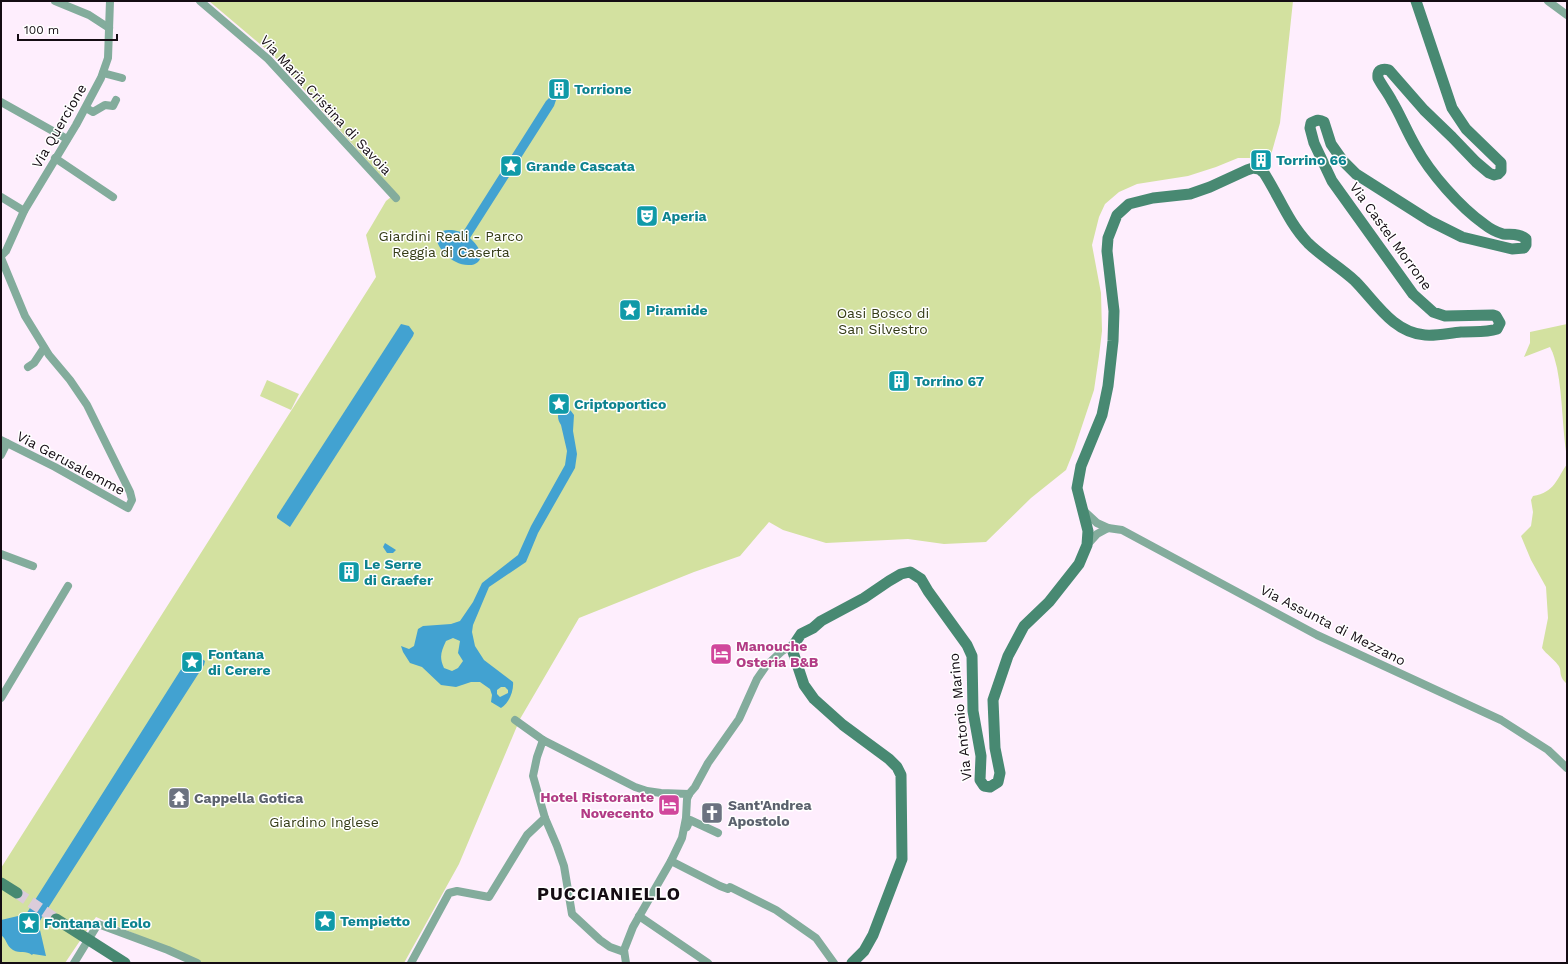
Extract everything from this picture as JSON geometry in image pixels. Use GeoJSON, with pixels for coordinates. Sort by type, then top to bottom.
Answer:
{"type":"FeatureCollection","features":[{"type":"Feature","properties":{"kind":"street"},"geometry":{"type":"LineString","coordinates":[[56,1],[89,15],[109,28]]}},
{"type":"Feature","properties":{"kind":"street","name":"Via Quercione"},"geometry":{"type":"LineString","coordinates":[[1,257],[6,251],[24,211],[86,108],[103,73],[108,58],[110,1]]}},
{"type":"Feature","properties":{"kind":"street","name":"Via Maria Cristina di Savoia"},"geometry":{"type":"LineString","coordinates":[[200,1],[268,59],[396,198]]}},
{"type":"Feature","properties":{"kind":"street","name":"Via Castel Morrone"},"geometry":{"type":"LineString","coordinates":[[1082,509],[1077,488],[1081,466],[1102,415],[1112,357],[1114,311],[1107,251],[1108,238],[1117,215],[1129,204],[1153,198],[1190,194],[1210,188],[1242,172],[1253,168],[1258,169],[1264,173],[1290,221],[1307,242],[1341,269],[1391,320],[1405,330],[1423,335],[1432,335],[1460,332],[1489,332],[1497,329],[1500,323],[1496,316],[1445,316],[1433,312],[1413,294],[1332,181],[1314,143],[1310,128],[1311,123],[1316,120],[1324,122],[1331,144],[1343,161],[1356,174],[1430,221],[1462,237],[1512,249],[1524,248],[1526,239],[1523,236],[1518,234],[1503,234],[1484,225],[1464,208],[1448,190],[1426,164],[1416,148],[1392,101],[1378,78],[1380,70],[1383,68],[1389,70],[1424,110],[1483,169],[1494,175],[1501,171],[1502,166],[1498,159],[1466,129],[1452,108],[1416,1]]}},
{"type":"Feature","properties":{"kind":"street"},"geometry":{"type":"LineString","coordinates":[[1548,1],[1567,15]]}},
{"type":"Feature","properties":{"kind":"street"},"geometry":{"type":"LineString","coordinates":[[103,73],[122,78]]}},
{"type":"Feature","properties":{"kind":"street"},"geometry":{"type":"LineString","coordinates":[[86,108],[93,112],[105,105],[113,106],[116,100]]}},
{"type":"Feature","properties":{"kind":"street"},"geometry":{"type":"LineString","coordinates":[[1,102],[67,139]]}},
{"type":"Feature","properties":{"kind":"street"},"geometry":{"type":"LineString","coordinates":[[56,158],[113,197]]}},
{"type":"Feature","properties":{"kind":"street"},"geometry":{"type":"LineString","coordinates":[[1,197],[24,211]]}},
{"type":"Feature","properties":{"kind":"street"},"geometry":{"type":"LineString","coordinates":[[1,257],[26,316],[44,348],[34,363],[28,367]]}},
{"type":"Feature","properties":{"kind":"street","name":"Via Gerusalemme"},"geometry":{"type":"LineString","coordinates":[[4,442],[72,476],[128,508],[132,500],[130,492],[87,405],[66,375],[44,348]]}},
{"type":"Feature","properties":{"kind":"street"},"geometry":{"type":"LineString","coordinates":[[1,455],[4,442]]}},
{"type":"Feature","properties":{"kind":"street"},"geometry":{"type":"LineString","coordinates":[[1082,509],[1097,523],[1108,528]]}},
{"type":"Feature","properties":{"kind":"street","name":"Via Antonio Marino"},"geometry":{"type":"LineString","coordinates":[[795,643],[801,634],[813,628],[821,621],[864,598],[901,574],[910,572],[921,579],[967,645],[972,656],[973,711],[975,728],[982,756],[980,780],[984,786],[990,787],[998,782],[1000,773],[995,748],[993,700],[1008,656],[1024,626],[1049,602],[1079,564],[1086,545],[1088,531],[1082,509]]}},
{"type":"Feature","properties":{"kind":"street"},"geometry":{"type":"LineString","coordinates":[[1086,545],[1097,534],[1108,528]]}},
{"type":"Feature","properties":{"kind":"street","name":"Via Assunta di Mezzano"},"geometry":{"type":"LineString","coordinates":[[1108,528],[1122,530],[1317,635],[1501,720],[1548,750],[1567,768]]}},
{"type":"Feature","properties":{"kind":"street"},"geometry":{"type":"LineString","coordinates":[[1,554],[33,566]]}},
{"type":"Feature","properties":{"kind":"street"},"geometry":{"type":"LineString","coordinates":[[1,698],[68,586]]}},
{"type":"Feature","properties":{"kind":"street"},"geometry":{"type":"LineString","coordinates":[[684,831],[685,808],[688,794],[695,787],[708,763],[739,719],[757,679],[766,666],[781,652],[795,643]]}},
{"type":"Feature","properties":{"kind":"street"},"geometry":{"type":"LineString","coordinates":[[795,643],[793,652],[798,670],[804,685],[814,699],[843,725],[889,759],[897,767],[901,776],[902,859],[873,935],[864,951],[852,963]]}},
{"type":"Feature","properties":{"kind":"street"},"geometry":{"type":"LineString","coordinates":[[515,720],[543,740],[635,787],[661,793],[688,794]]}},
{"type":"Feature","properties":{"kind":"street"},"geometry":{"type":"LineString","coordinates":[[543,740],[537,757],[533,776],[545,818],[564,866],[572,914],[600,940],[610,947],[624,952]]}},
{"type":"Feature","properties":{"kind":"street"},"geometry":{"type":"LineString","coordinates":[[411,963],[449,893],[457,891],[489,897],[527,834],[545,818]]}},
{"type":"Feature","properties":{"kind":"street"},"geometry":{"type":"LineString","coordinates":[[626,963],[624,952],[638,916],[671,861],[690,820],[718,833]]}},
{"type":"Feature","properties":{"kind":"street"},"geometry":{"type":"LineString","coordinates":[[671,861],[720,886],[728,889],[730,887],[776,910],[816,938],[834,963]]}},
{"type":"Feature","properties":{"kind":"street"},"geometry":{"type":"LineString","coordinates":[[1,883],[16,893]]}},
{"type":"Feature","properties":{"kind":"street"},"geometry":{"type":"LineString","coordinates":[[638,916],[708,963]]}},
{"type":"Feature","properties":{"kind":"street"},"geometry":{"type":"LineString","coordinates":[[56,919],[124,963]]}},
{"type":"Feature","properties":{"kind":"street"},"geometry":{"type":"LineString","coordinates":[[74,963],[98,924],[168,950],[197,963]]}},
{"type":"Feature","properties":{"kind":"green space"},"geometry":{"type":"Polygon","coordinates":[[[209,1],[1293,1],[1280,123],[1269,162],[1258,158],[1238,158],[1188,176],[1137,184],[1119,192],[1105,204],[1099,217],[1092,245],[1101,293],[1102,331],[1099,356],[1094,390],[1074,450],[1066,470],[1031,498],[986,542],[944,544],[908,539],[826,543],[783,530],[769,522],[740,556],[694,572],[579,618],[520,719],[459,864],[404,963],[202,963],[96,917],[65,963],[1,963],[1,868],[376,277],[366,235],[386,201],[396,193],[273,55],[209,1]]]}},
{"type":"Feature","properties":{"kind":"green space"},"geometry":{"type":"Polygon","coordinates":[[[1567,324],[1567,458],[1559,379],[1550,347],[1524,357],[1530,343],[1530,332],[1567,324]]]}},
{"type":"Feature","properties":{"kind":"green space"},"geometry":{"type":"Polygon","coordinates":[[[267,380],[299,394],[291,410],[260,396],[267,380]]]}},
{"type":"Feature","properties":{"kind":"green space"},"geometry":{"type":"Polygon","coordinates":[[[1567,464],[1567,684],[1561,676],[1558,665],[1542,648],[1548,618],[1546,587],[1531,560],[1521,536],[1531,526],[1533,512],[1531,500],[1533,496],[1546,492],[1551,488],[1567,464]]]}},
{"type":"Feature","properties":{"kind":"water"},"geometry":{"type":"Polygon","coordinates":[[[554,89],[562,94],[557,97],[554,106],[470,238],[479,250],[481,256],[480,259],[473,265],[461,264],[453,260],[440,248],[437,241],[438,235],[442,231],[451,230],[463,232],[546,101],[553,94],[554,89]]]}},
{"type":"Feature","properties":{"kind":"water"},"geometry":{"type":"Polygon","coordinates":[[[401,324],[409,326],[414,333],[413,336],[290,527],[277,518],[277,516],[401,324]]]}},
{"type":"Feature","properties":{"kind":"water"},"geometry":{"type":"Polygon","coordinates":[[[565,406],[574,415],[573,431],[577,454],[575,468],[538,533],[526,562],[489,587],[473,625],[472,632],[475,646],[484,660],[513,682],[513,689],[510,696],[501,708],[491,702],[492,695],[490,689],[480,682],[471,682],[456,687],[441,685],[422,667],[410,663],[401,646],[409,649],[414,646],[418,629],[423,626],[451,624],[460,621],[473,602],[482,583],[518,555],[531,526],[565,465],[567,451],[558,416],[561,408],[565,406]],[[453,638],[446,641],[441,658],[444,668],[452,671],[458,668],[463,661],[458,653],[460,641],[453,638]],[[501,687],[497,690],[497,694],[500,697],[508,693],[508,690],[505,687],[501,687]]]}},
{"type":"Feature","properties":{"kind":"water"},"geometry":{"type":"Polygon","coordinates":[[[385,543],[396,550],[393,553],[387,553],[383,547],[385,543]]]}},
{"type":"Feature","properties":{"kind":"water"},"geometry":{"type":"Polygon","coordinates":[[[192,652],[205,661],[204,665],[36,927],[40,930],[46,956],[32,955],[13,950],[9,947],[1,935],[1,920],[18,916],[23,919],[192,652]]]}},
{"type":"Feature","properties":{"kind":"tunnel"},"geometry":{"type":"LineString","coordinates":[[17,893],[56,919]]}},
{"type":"Feature","properties":{"kind":"place","name":"Torrione"},"geometry":{"type":"Point","coordinates":[559,89]}},
{"type":"Feature","properties":{"kind":"place","name":"Torrino 66"},"geometry":{"type":"Point","coordinates":[1261,160]}},
{"type":"Feature","properties":{"kind":"place","name":"Grande Cascata"},"geometry":{"type":"Point","coordinates":[511,166]}},
{"type":"Feature","properties":{"kind":"place","name":"Aperia"},"geometry":{"type":"Point","coordinates":[647,216]}},
{"type":"Feature","properties":{"kind":"place","name":"Piramide"},"geometry":{"type":"Point","coordinates":[630,310]}},
{"type":"Feature","properties":{"kind":"place","name":"Torrino 67"},"geometry":{"type":"Point","coordinates":[899,381]}},
{"type":"Feature","properties":{"kind":"place","name":"Criptoportico"},"geometry":{"type":"Point","coordinates":[559,404]}},
{"type":"Feature","properties":{"kind":"place","name":"Le Serre di Graefer"},"geometry":{"type":"Point","coordinates":[349,572]}},
{"type":"Feature","properties":{"kind":"place","name":"Manouche Osteria B&B"},"geometry":{"type":"Point","coordinates":[721,654]}},
{"type":"Feature","properties":{"kind":"place","name":"Fontana di Cerere"},"geometry":{"type":"Point","coordinates":[192,662]}},
{"type":"Feature","properties":{"kind":"place","name":"Cappella Gotica"},"geometry":{"type":"Point","coordinates":[179,798]}},
{"type":"Feature","properties":{"kind":"place","name":"Hotel Ristorante Novecento"},"geometry":{"type":"Point","coordinates":[669,805]}},
{"type":"Feature","properties":{"kind":"place","name":"Sant'Andrea Apostolo"},"geometry":{"type":"Point","coordinates":[712,813]}},
{"type":"Feature","properties":{"kind":"place","name":"Tempietto"},"geometry":{"type":"Point","coordinates":[325,921]}},
{"type":"Feature","properties":{"kind":"place","name":"Fontana di Eolo"},"geometry":{"type":"Point","coordinates":[29,923]}},
{"type":"Feature","properties":{"kind":"district","name":"PUCCIANIELLO"},"geometry":{"type":"Point","coordinates":[609,894]}},
{"type":"Feature","properties":{"kind":"park label","name":"Giardini Reali - Parco Reggia di Caserta"},"geometry":{"type":"Point","coordinates":[451,244]}},
{"type":"Feature","properties":{"kind":"park label","name":"Oasi Bosco di San Silvestro"},"geometry":{"type":"Point","coordinates":[883,322]}},
{"type":"Feature","properties":{"kind":"park label","name":"Giardino Inglese"},"geometry":{"type":"Point","coordinates":[324,822]}}]}
